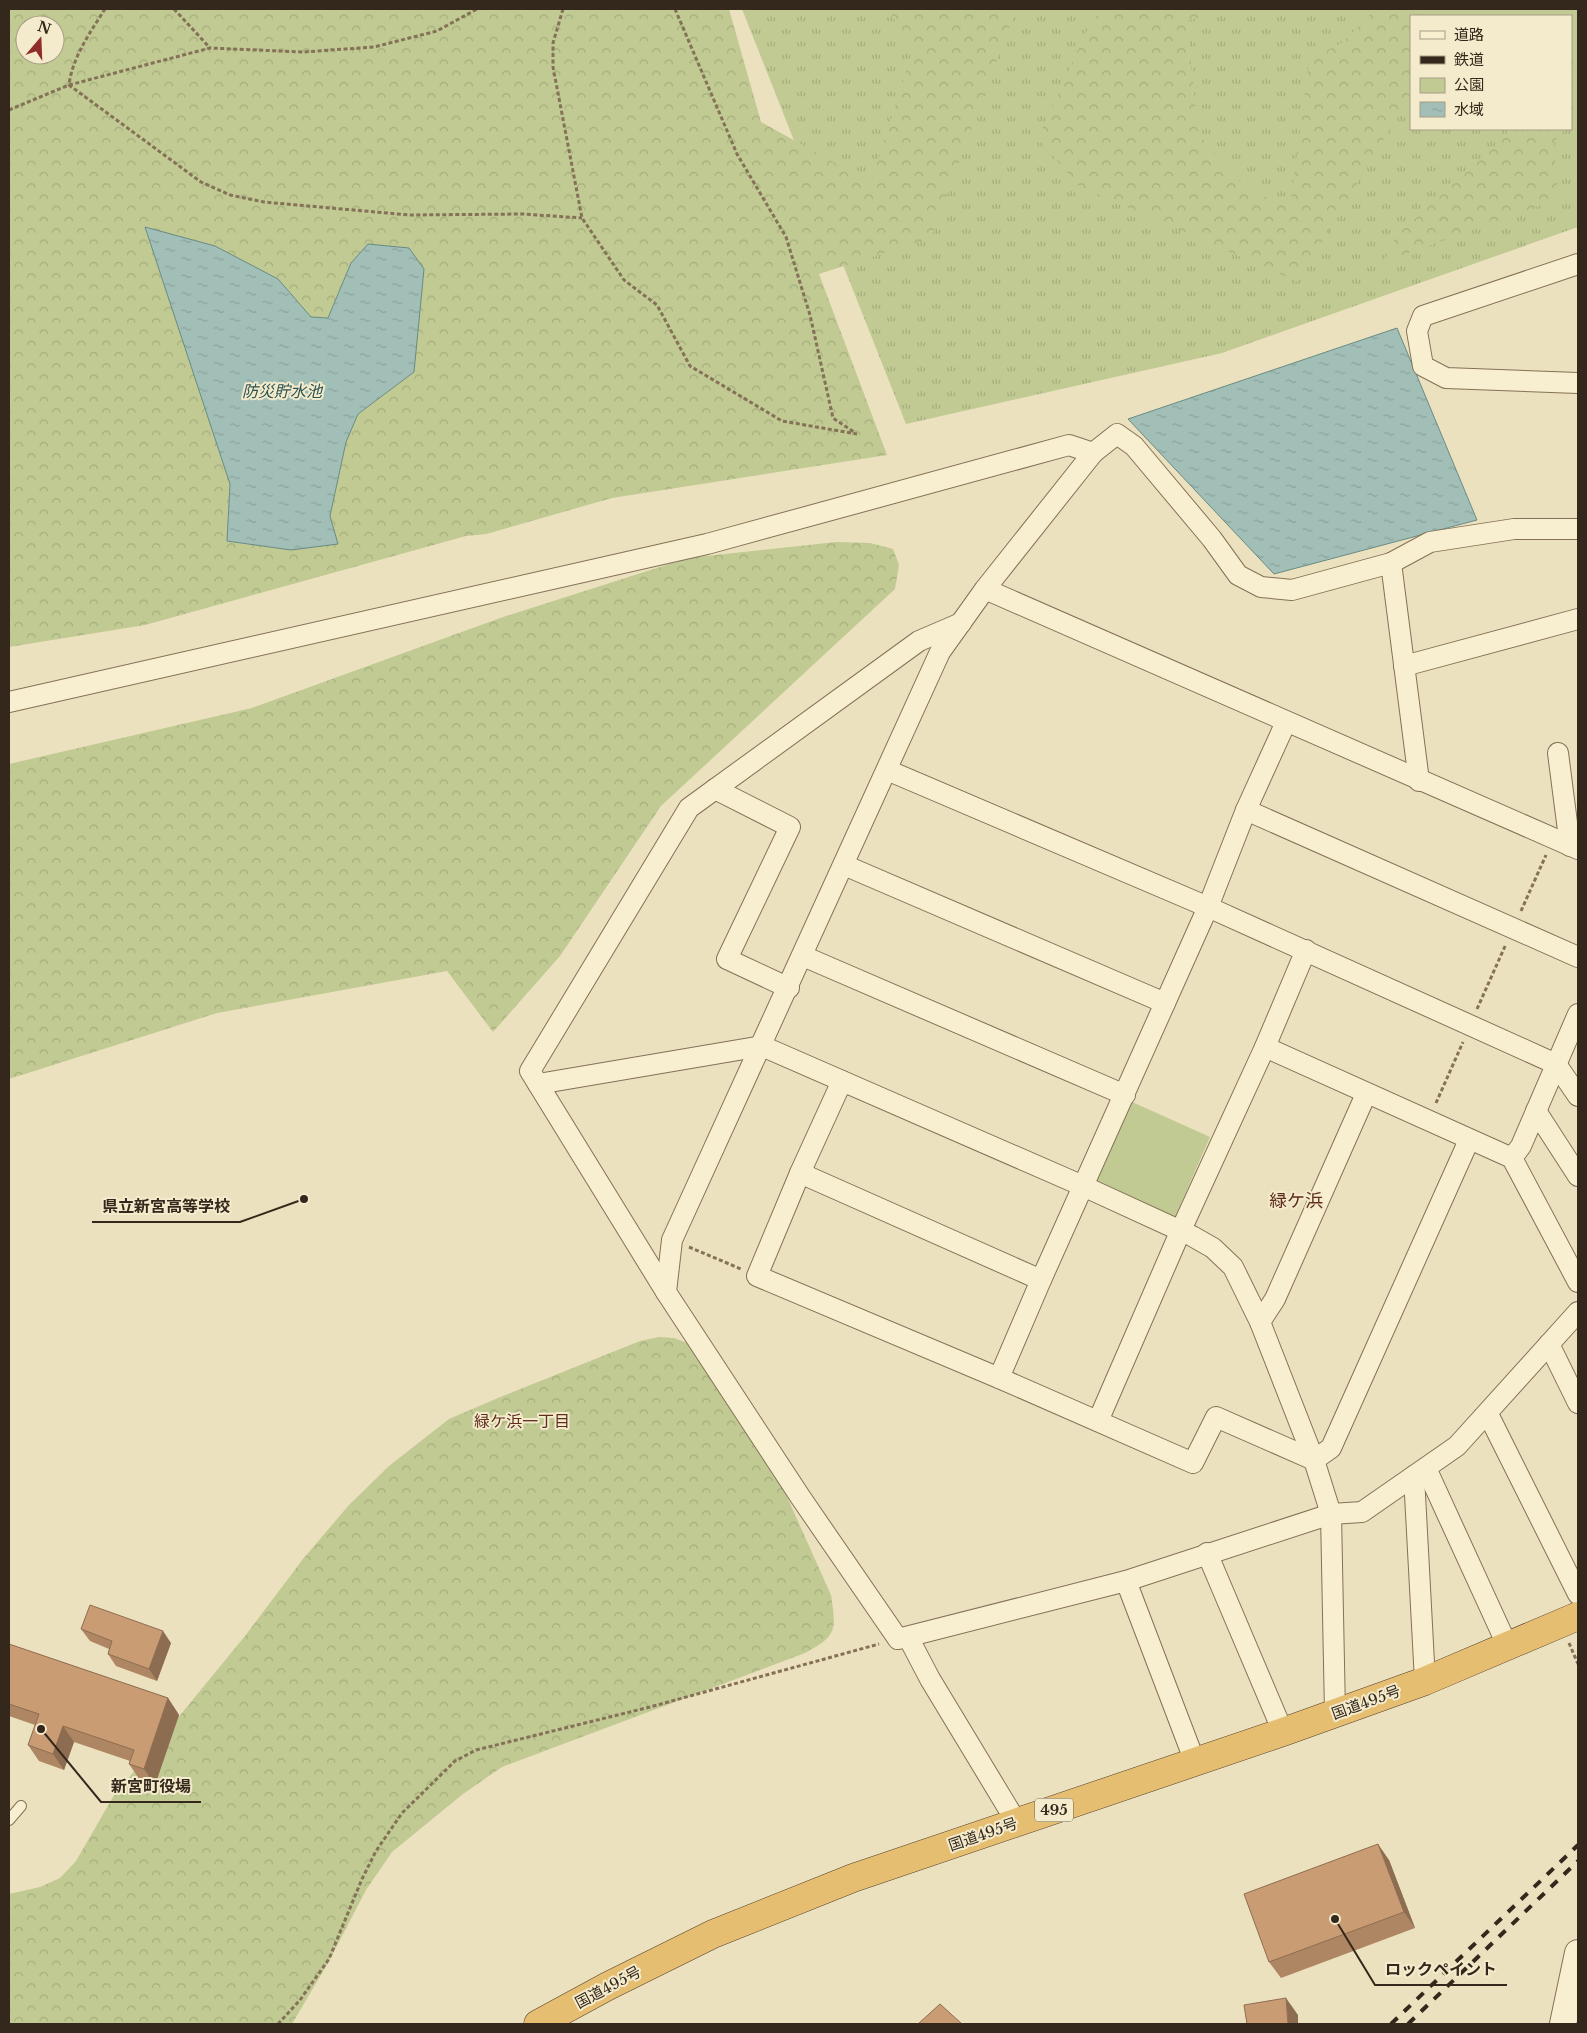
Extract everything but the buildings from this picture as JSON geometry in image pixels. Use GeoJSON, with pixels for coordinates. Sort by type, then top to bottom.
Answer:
{"type":"FeatureCollection","features":[{"type":"Feature","properties":{"kind":"highway","name":"国道495号"},"geometry":{"type":"LineString","coordinates":[[538,2024],[608,1986],[713,1934],[853,1878],[1283,1732],[1425,1681],[1578,1616]]}},
{"type":"Feature","properties":{"kind":"street"},"geometry":{"type":"LineString","coordinates":[[1578,264],[1423,316],[1417,331],[1423,366],[1446,378],[1578,383]]}},
{"type":"Feature","properties":{"kind":"street"},"geometry":{"type":"LineString","coordinates":[[666,1292],[672,1240],[789,988],[940,652],[985,589],[1093,453],[1117,434],[1134,446],[1212,539],[1238,575],[1261,587],[1292,590],[1391,563],[1430,542],[1514,529],[1578,529]]}},
{"type":"Feature","properties":{"kind":"street"},"geometry":{"type":"LineString","coordinates":[[9,702],[707,544],[1069,445],[1093,453]]}},
{"type":"Feature","properties":{"kind":"street"},"geometry":{"type":"LineString","coordinates":[[1391,563],[1419,780]]}},
{"type":"Feature","properties":{"kind":"street"},"geometry":{"type":"LineString","coordinates":[[985,589],[1567,844],[1558,753]]}},
{"type":"Feature","properties":{"kind":"street"},"geometry":{"type":"LineString","coordinates":[[1404,666],[1578,620]]}},
{"type":"Feature","properties":{"kind":"street"},"geometry":{"type":"LineString","coordinates":[[961,623],[919,641],[689,808],[530,1071],[666,1292],[796,1490],[903,1638],[1017,1823]]}},
{"type":"Feature","properties":{"kind":"street"},"geometry":{"type":"LineString","coordinates":[[999,1378],[1208,907],[1246,810],[1286,722]]}},
{"type":"Feature","properties":{"kind":"street"},"geometry":{"type":"LineString","coordinates":[[887,770],[1306,950],[1556,1064],[1578,1096]]}},
{"type":"Feature","properties":{"kind":"street"},"geometry":{"type":"LineString","coordinates":[[715,789],[790,827],[727,959],[789,988]]}},
{"type":"Feature","properties":{"kind":"street"},"geometry":{"type":"LineString","coordinates":[[1246,810],[1578,957]]}},
{"type":"Feature","properties":{"kind":"street"},"geometry":{"type":"LineString","coordinates":[[844,865],[1165,1003]]}},
{"type":"Feature","properties":{"kind":"street"},"geometry":{"type":"LineString","coordinates":[[1098,1421],[1181,1230],[1265,1048],[1306,950]]}},
{"type":"Feature","properties":{"kind":"street"},"geometry":{"type":"LineString","coordinates":[[803,956],[1125,1095]]}},
{"type":"Feature","properties":{"kind":"street"},"geometry":{"type":"LineString","coordinates":[[1512,1158],[1521,1146],[1578,1014]]}},
{"type":"Feature","properties":{"kind":"street"},"geometry":{"type":"LineString","coordinates":[[538,1084],[762,1046],[1083,1186],[1181,1230],[1213,1248],[1233,1267],[1260,1322],[1314,1460],[1331,1514],[1335,1713]]}},
{"type":"Feature","properties":{"kind":"street"},"geometry":{"type":"LineString","coordinates":[[1265,1048],[1512,1158],[1578,1282]]}},
{"type":"Feature","properties":{"kind":"street"},"geometry":{"type":"LineString","coordinates":[[842,1081],[800,1173],[757,1276],[999,1378],[1193,1463],[1216,1417],[1314,1460]]}},
{"type":"Feature","properties":{"kind":"street"},"geometry":{"type":"LineString","coordinates":[[1260,1322],[1275,1300],[1366,1094]]}},
{"type":"Feature","properties":{"kind":"street"},"geometry":{"type":"LineString","coordinates":[[1536,1111],[1578,1176]]}},
{"type":"Feature","properties":{"kind":"street"},"geometry":{"type":"LineString","coordinates":[[1314,1460],[1331,1448],[1469,1140]]}},
{"type":"Feature","properties":{"kind":"street"},"geometry":{"type":"LineString","coordinates":[[800,1173],[1041,1280]]}},
{"type":"Feature","properties":{"kind":"street"},"geometry":{"type":"LineString","coordinates":[[903,1638],[1126,1581],[1331,1514],[1362,1512],[1457,1446],[1488,1414],[1578,1312]]}},
{"type":"Feature","properties":{"kind":"street"},"geometry":{"type":"LineString","coordinates":[[1549,1344],[1578,1403]]}},
{"type":"Feature","properties":{"kind":"street"},"geometry":{"type":"LineString","coordinates":[[1488,1414],[1578,1594]]}},
{"type":"Feature","properties":{"kind":"street"},"geometry":{"type":"LineString","coordinates":[[1420,1472],[1508,1647]]}},
{"type":"Feature","properties":{"kind":"street"},"geometry":{"type":"LineString","coordinates":[[1420,1472],[1425,1681]]}},
{"type":"Feature","properties":{"kind":"street"},"geometry":{"type":"LineString","coordinates":[[1207,1553],[1283,1732]]}},
{"type":"Feature","properties":{"kind":"street"},"geometry":{"type":"LineString","coordinates":[[1126,1581],[1195,1762]]}},
{"type":"Feature","properties":{"kind":"street"},"geometry":{"type":"LineString","coordinates":[[1563,2024],[1578,1953]]}},
{"type":"Feature","properties":{"kind":"lane"},"geometry":{"type":"LineString","coordinates":[[9,1820],[22,1806]]}},
{"type":"Feature","properties":{"kind":"path"},"geometry":{"type":"LineString","coordinates":[[69,85],[70,74],[89,34],[105,9]]}},
{"type":"Feature","properties":{"kind":"path"},"geometry":{"type":"LineString","coordinates":[[174,9],[210,48]]}},
{"type":"Feature","properties":{"kind":"path"},"geometry":{"type":"LineString","coordinates":[[9,110],[69,85],[210,48],[303,52],[374,47],[437,31],[477,9]]}},
{"type":"Feature","properties":{"kind":"path"},"geometry":{"type":"LineString","coordinates":[[563,9],[553,43],[553,67],[582,218],[624,280],[657,305],[690,366],[782,421],[857,434],[834,418],[810,315],[786,237],[737,154],[675,9]]}},
{"type":"Feature","properties":{"kind":"path"},"geometry":{"type":"LineString","coordinates":[[69,85],[201,182],[230,195],[264,202],[409,214],[523,214],[582,218]]}},
{"type":"Feature","properties":{"kind":"path"},"geometry":{"type":"LineString","coordinates":[[1428,1121],[1513,928],[1567,844]]}},
{"type":"Feature","properties":{"kind":"path"},"geometry":{"type":"LineString","coordinates":[[672,1240],[757,1276]]}},
{"type":"Feature","properties":{"kind":"path"},"geometry":{"type":"LineString","coordinates":[[278,2024],[300,2000],[329,1959],[362,1879],[376,1851],[402,1813],[455,1761],[476,1750],[650,1707],[903,1638]]}},
{"type":"Feature","properties":{"kind":"green space"},"geometry":{"type":"Polygon","coordinates":[[[9,9],[729,9],[761,122],[871,183],[912,52],[889,9],[1016,9],[931,238],[819,274],[887,455],[612,498],[486,534],[466,536],[145,625],[9,647],[9,9]],[[351,263],[328,318],[311,317],[278,279],[230,484],[227,541],[330,516],[346,442],[358,414],[414,372],[351,263]]]}},
{"type":"Feature","properties":{"kind":"green space"},"geometry":{"type":"Polygon","coordinates":[[[742,9],[1578,9],[1578,227],[1222,353],[906,424],[742,9]]]}},
{"type":"Feature","properties":{"kind":"green space"},"geometry":{"type":"Polygon","coordinates":[[[1109,9],[1229,9],[1187,21],[1198,134],[1246,188],[1290,207],[1309,60],[1343,42],[1376,9],[1434,9],[1436,15],[1410,15],[1410,96],[1298,282],[1079,186],[1038,139],[1092,19],[1109,9]]]}},
{"type":"Feature","properties":{"kind":"green space"},"geometry":{"type":"Polygon","coordinates":[[[1578,43],[1578,115],[1572,122],[1572,51],[1578,43]]]}},
{"type":"Feature","properties":{"kind":"green space"},"geometry":{"type":"Polygon","coordinates":[[[1509,130],[1565,130],[1554,141],[1558,199],[1384,262],[1396,236],[1498,144],[1509,130]]]}},
{"type":"Feature","properties":{"kind":"green space"},"geometry":{"type":"Polygon","coordinates":[[[836,542],[870,543],[893,549],[899,565],[895,589],[661,806],[560,956],[493,1032],[447,971],[217,1013],[9,1079],[9,764],[252,708],[503,617],[688,558],[836,542]]]}},
{"type":"Feature","properties":{"kind":"green space"},"geometry":{"type":"Polygon","coordinates":[[[1130,1101],[1210,1137],[1175,1217],[1094,1182],[1130,1101]]]}},
{"type":"Feature","properties":{"kind":"green space"},"geometry":{"type":"Polygon","coordinates":[[[659,1337],[674,1338],[690,1344],[745,1403],[831,1595],[834,1624],[824,1642],[805,1653],[502,1767],[463,1794],[392,1852],[366,1890],[328,1963],[292,2024],[9,2024],[9,1894],[40,1887],[60,1878],[76,1861],[113,1797],[245,1636],[303,1559],[349,1505],[389,1466],[449,1419],[640,1341],[659,1337]]]}},
{"type":"Feature","properties":{"kind":"water","name":"防災貯水池"},"geometry":{"type":"Polygon","coordinates":[[[145,227],[215,246],[278,279],[311,317],[328,318],[351,263],[368,244],[409,248],[424,269],[414,372],[358,414],[346,442],[330,516],[338,544],[291,550],[227,541],[230,484],[145,227]]]}},
{"type":"Feature","properties":{"kind":"water"},"geometry":{"type":"Polygon","coordinates":[[[1397,328],[1477,520],[1274,574],[1128,419],[1397,328]]]}},
{"type":"Feature","properties":{"kind":"railway"},"geometry":{"type":"LineString","coordinates":[[1391,2024],[1578,1845]]}},
{"type":"Feature","properties":{"kind":"railway"},"geometry":{"type":"LineString","coordinates":[[1408,2024],[1578,1861]]}},
{"type":"Feature","properties":{"kind":"place","name":"県立新宮高等学校"},"geometry":{"type":"Point","coordinates":[304,1199]}},
{"type":"Feature","properties":{"kind":"place","name":"新宮町役場"},"geometry":{"type":"Point","coordinates":[41,1729]}},
{"type":"Feature","properties":{"kind":"place","name":"ロックペイント"},"geometry":{"type":"Point","coordinates":[1335,1919]}},
{"type":"Feature","properties":{"kind":"district","name":"緑ケ浜"},"geometry":{"type":"Point","coordinates":[1296,1201]}},
{"type":"Feature","properties":{"kind":"district","name":"緑ケ浜一丁目"},"geometry":{"type":"Point","coordinates":[522,1421]}}]}
